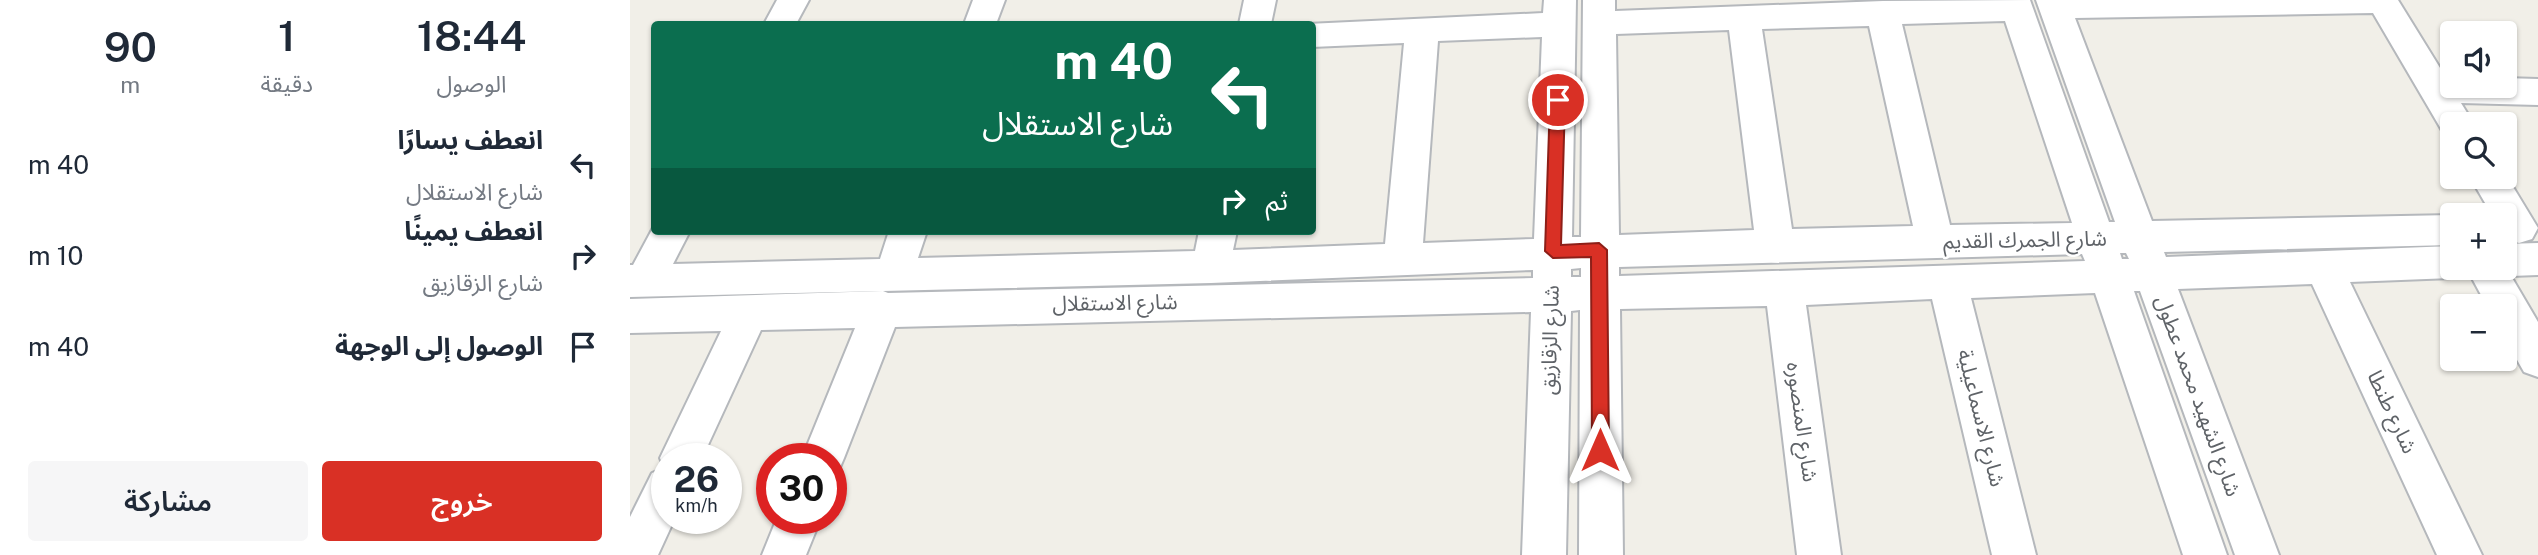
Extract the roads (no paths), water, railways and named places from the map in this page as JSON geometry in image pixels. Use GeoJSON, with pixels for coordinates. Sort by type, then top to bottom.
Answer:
{"type":"FeatureCollection","features":[{"type":"Feature","properties":{"kind":"street"},"geometry":{"type":"LineString","coordinates":[[782,21],[793,0]]}},
{"type":"Feature","properties":{"kind":"street"},"geometry":{"type":"LineString","coordinates":[[981,21],[989,0]]}},
{"type":"Feature","properties":{"kind":"street"},"geometry":{"type":"LineString","coordinates":[[1256,21],[1260,0]]}},
{"type":"Feature","properties":{"kind":"street"},"geometry":{"type":"LineString","coordinates":[[2054,4],[2382,0],[2449,112]]}},
{"type":"Feature","properties":{"kind":"street"},"geometry":{"type":"LineString","coordinates":[[1601,555],[1599,12],[1744,18],[1883,13],[2015,4]]}},
{"type":"Feature","properties":{"kind":"street","name":"شارع الشهيد محمد عطول"},"geometry":{"type":"LineString","coordinates":[[2015,4],[2205,555]]}},
{"type":"Feature","properties":{"kind":"street","name":"شارع الشهيد محمد عطول"},"geometry":{"type":"LineString","coordinates":[[2054,4],[2257,555]]}},
{"type":"Feature","properties":{"kind":"street"},"geometry":{"type":"LineString","coordinates":[[1316,35],[1422,30],[1560,12]]}},
{"type":"Feature","properties":{"kind":"street","name":"شارع الزقازيق"},"geometry":{"type":"LineString","coordinates":[[1544,555],[1560,12]]}},
{"type":"Feature","properties":{"kind":"street"},"geometry":{"type":"LineString","coordinates":[[1883,13],[1935,242]]}},
{"type":"Feature","properties":{"kind":"street"},"geometry":{"type":"LineString","coordinates":[[1744,18],[1775,245]]}},
{"type":"Feature","properties":{"kind":"street"},"geometry":{"type":"LineString","coordinates":[[1403,258],[1422,30]]}},
{"type":"Feature","properties":{"kind":"street"},"geometry":{"type":"LineString","coordinates":[[2435,89],[2538,92]]}},
{"type":"Feature","properties":{"kind":"street"},"geometry":{"type":"LineString","coordinates":[[2494,189],[2521,241]]}},
{"type":"Feature","properties":{"kind":"street","name":"شارع الجمرك القديم"},"geometry":{"type":"LineString","coordinates":[[1599,250],[1935,242],[2103,256],[2146,255],[2440,231]]}},
{"type":"Feature","properties":{"kind":"street"},"geometry":{"type":"LineString","coordinates":[[638,281],[668,235]]}},
{"type":"Feature","properties":{"kind":"street"},"geometry":{"type":"LineString","coordinates":[[829,443],[888,291],[907,235]]}},
{"type":"Feature","properties":{"kind":"street","name":"شارع الاستقلال"},"geometry":{"type":"LineString","coordinates":[[630,316],[750,312],[888,291],[1214,249],[1403,258],[1599,250]]}},
{"type":"Feature","properties":{"kind":"street","name":"شارع الجمرك القديم"},"geometry":{"type":"LineString","coordinates":[[2146,255],[2324,269],[2440,263]]}},
{"type":"Feature","properties":{"kind":"street","name":"شارع الجمرك القديم"},"geometry":{"type":"LineString","coordinates":[[1600,291],[1784,289],[1947,281],[2103,256]]}},
{"type":"Feature","properties":{"kind":"street","name":"شارع طنطا"},"geometry":{"type":"LineString","coordinates":[[2324,269],[2460,555]]}},
{"type":"Feature","properties":{"kind":"street"},"geometry":{"type":"LineString","coordinates":[[2493,280],[2538,359]]}},
{"type":"Feature","properties":{"kind":"street","name":"شارع الاستقلال"},"geometry":{"type":"LineString","coordinates":[[638,281],[888,291],[1600,291]]}},
{"type":"Feature","properties":{"kind":"street","name":"شارع الاسماعيلية"},"geometry":{"type":"LineString","coordinates":[[1947,281],[2014,555]]}},
{"type":"Feature","properties":{"kind":"street","name":"شارع المنصوره"},"geometry":{"type":"LineString","coordinates":[[1784,289],[1819,555]]}},
{"type":"Feature","properties":{"kind":"street"},"geometry":{"type":"LineString","coordinates":[[688,443],[750,312]]}},
{"type":"Feature","properties":{"kind":"street"},"geometry":{"type":"LineString","coordinates":[[635,555],[651,522]]}},
{"type":"Feature","properties":{"kind":"street"},"geometry":{"type":"LineString","coordinates":[[784,555],[793,534]]}}]}
